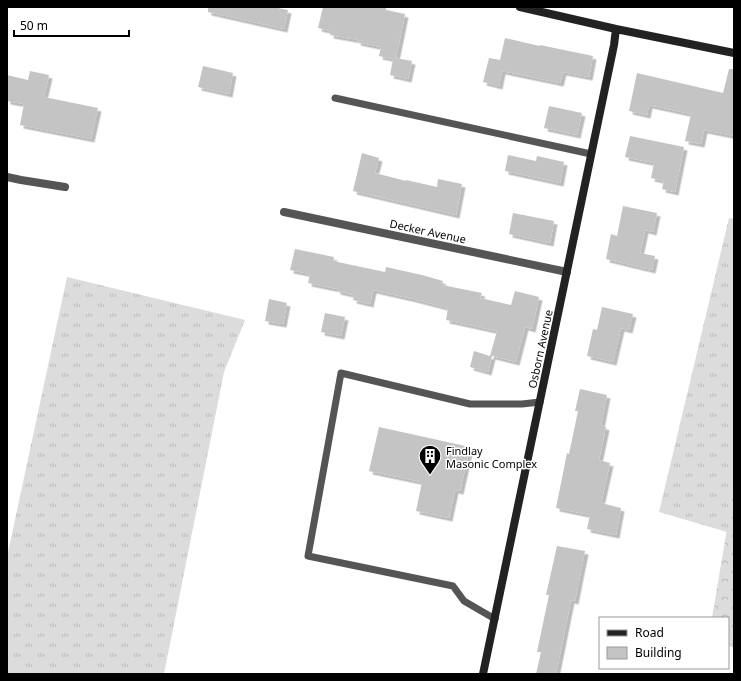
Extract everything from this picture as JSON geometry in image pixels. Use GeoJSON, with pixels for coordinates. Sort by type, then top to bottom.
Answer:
{"type":"FeatureCollection","features":[{"type":"Feature","properties":{"kind":"main road"},"geometry":{"type":"LineString","coordinates":[[520,7],[616,29],[734,53]]}},
{"type":"Feature","properties":{"kind":"main road","name":"Osborn Avenue"},"geometry":{"type":"LineString","coordinates":[[483,674],[614,45],[616,29]]}},
{"type":"Feature","properties":{"kind":"street"},"geometry":{"type":"LineString","coordinates":[[7,176],[21,180],[65,187]]}},
{"type":"Feature","properties":{"kind":"street","name":"Decker Avenue"},"geometry":{"type":"LineString","coordinates":[[284,212],[567,272]]}},
{"type":"Feature","properties":{"kind":"lane"},"geometry":{"type":"LineString","coordinates":[[336,98],[591,154]]}},
{"type":"Feature","properties":{"kind":"lane"},"geometry":{"type":"LineString","coordinates":[[495,619],[464,601],[453,586],[308,556],[340,374],[470,404],[522,404],[540,402]]}},
{"type":"Feature","properties":{"kind":"green space"},"geometry":{"type":"Polygon","coordinates":[[[729,218],[734,219],[734,487],[727,532],[659,512],[729,218]]]}},
{"type":"Feature","properties":{"kind":"green space"},"geometry":{"type":"Polygon","coordinates":[[[67,277],[245,320],[224,372],[164,674],[7,674],[7,557],[67,277]]]}},
{"type":"Feature","properties":{"kind":"green space"},"geometry":{"type":"Polygon","coordinates":[[[734,487],[734,648],[729,646],[729,617],[712,617],[734,487]]]}},
{"type":"Feature","properties":{"kind":"building"},"geometry":{"type":"Polygon","coordinates":[[[208,7],[273,7],[288,10],[284,29],[208,12],[208,7]]]}},
{"type":"Feature","properties":{"kind":"building"},"geometry":{"type":"Polygon","coordinates":[[[323,7],[386,7],[386,10],[405,14],[396,58],[412,61],[408,79],[390,75],[393,59],[379,56],[381,47],[357,42],[358,40],[330,35],[331,31],[318,28],[323,7]]]}},
{"type":"Feature","properties":{"kind":"building"},"geometry":{"type":"Polygon","coordinates":[[[505,38],[593,56],[589,77],[563,72],[560,83],[502,71],[499,86],[483,82],[489,58],[500,60],[505,38]]]}},
{"type":"Feature","properties":{"kind":"building"},"geometry":{"type":"Polygon","coordinates":[[[203,66],[233,73],[229,94],[198,87],[203,66]]]}},
{"type":"Feature","properties":{"kind":"building"},"geometry":{"type":"Polygon","coordinates":[[[729,69],[734,69],[734,136],[704,130],[701,144],[685,141],[691,114],[649,105],[647,115],[629,111],[637,73],[723,93],[729,69]]]}},
{"type":"Feature","properties":{"kind":"building"},"geometry":{"type":"Polygon","coordinates":[[[30,71],[49,75],[44,97],[98,108],[91,139],[20,125],[24,104],[7,101],[7,75],[28,80],[30,71]]]}},
{"type":"Feature","properties":{"kind":"building"},"geometry":{"type":"Polygon","coordinates":[[[549,106],[582,113],[577,135],[544,128],[549,106]]]}},
{"type":"Feature","properties":{"kind":"building"},"geometry":{"type":"Polygon","coordinates":[[[630,136],[684,147],[675,192],[662,189],[664,181],[651,178],[654,163],[625,157],[630,136]]]}},
{"type":"Feature","properties":{"kind":"building"},"geometry":{"type":"Polygon","coordinates":[[[362,153],[379,158],[375,173],[437,187],[438,179],[462,184],[456,215],[353,191],[362,153]]]}},
{"type":"Feature","properties":{"kind":"building"},"geometry":{"type":"Polygon","coordinates":[[[508,155],[536,161],[537,156],[564,162],[560,183],[505,171],[508,155]]]}},
{"type":"Feature","properties":{"kind":"building"},"geometry":{"type":"Polygon","coordinates":[[[623,206],[657,213],[653,232],[645,230],[640,253],[655,256],[652,270],[606,259],[611,234],[617,236],[623,206]]]}},
{"type":"Feature","properties":{"kind":"building"},"geometry":{"type":"Polygon","coordinates":[[[513,213],[554,221],[550,243],[509,234],[513,213]]]}},
{"type":"Feature","properties":{"kind":"building"},"geometry":{"type":"Polygon","coordinates":[[[295,249],[334,257],[333,261],[385,272],[386,267],[422,275],[443,281],[442,285],[482,293],[480,298],[511,305],[515,291],[539,297],[532,329],[525,327],[516,362],[492,356],[488,372],[470,367],[474,351],[490,356],[497,331],[446,320],[448,308],[413,299],[373,290],[370,304],[353,300],[354,295],[337,291],[337,289],[308,283],[310,274],[290,270],[295,249]]]}},
{"type":"Feature","properties":{"kind":"building"},"geometry":{"type":"Polygon","coordinates":[[[269,299],[287,303],[283,324],[265,321],[269,299]]]}},
{"type":"Feature","properties":{"kind":"building"},"geometry":{"type":"Polygon","coordinates":[[[602,307],[633,314],[629,330],[621,328],[613,362],[587,356],[593,329],[597,330],[602,307]]]}},
{"type":"Feature","properties":{"kind":"building"},"geometry":{"type":"Polygon","coordinates":[[[325,313],[345,317],[341,336],[321,332],[325,313]]]}},
{"type":"Feature","properties":{"kind":"building"},"geometry":{"type":"Polygon","coordinates":[[[580,389],[607,395],[601,425],[606,427],[599,460],[610,463],[601,503],[621,508],[616,535],[587,529],[590,515],[556,508],[567,453],[569,454],[578,411],[575,411],[580,389]]]}},
{"type":"Feature","properties":{"kind":"building","name":"Findlay Masonic Complex"},"geometry":{"type":"Polygon","coordinates":[[[379,427],[470,447],[460,491],[455,490],[449,518],[416,511],[422,482],[369,471],[379,427]]]}},
{"type":"Feature","properties":{"kind":"building"},"geometry":{"type":"Polygon","coordinates":[[[557,546],[585,551],[575,601],[571,600],[556,674],[536,674],[541,652],[537,652],[549,595],[546,595],[557,546]]]}},
{"type":"Feature","properties":{"kind":"place","name":"Findlay Masonic Complex"},"geometry":{"type":"Point","coordinates":[430,476]}}]}
